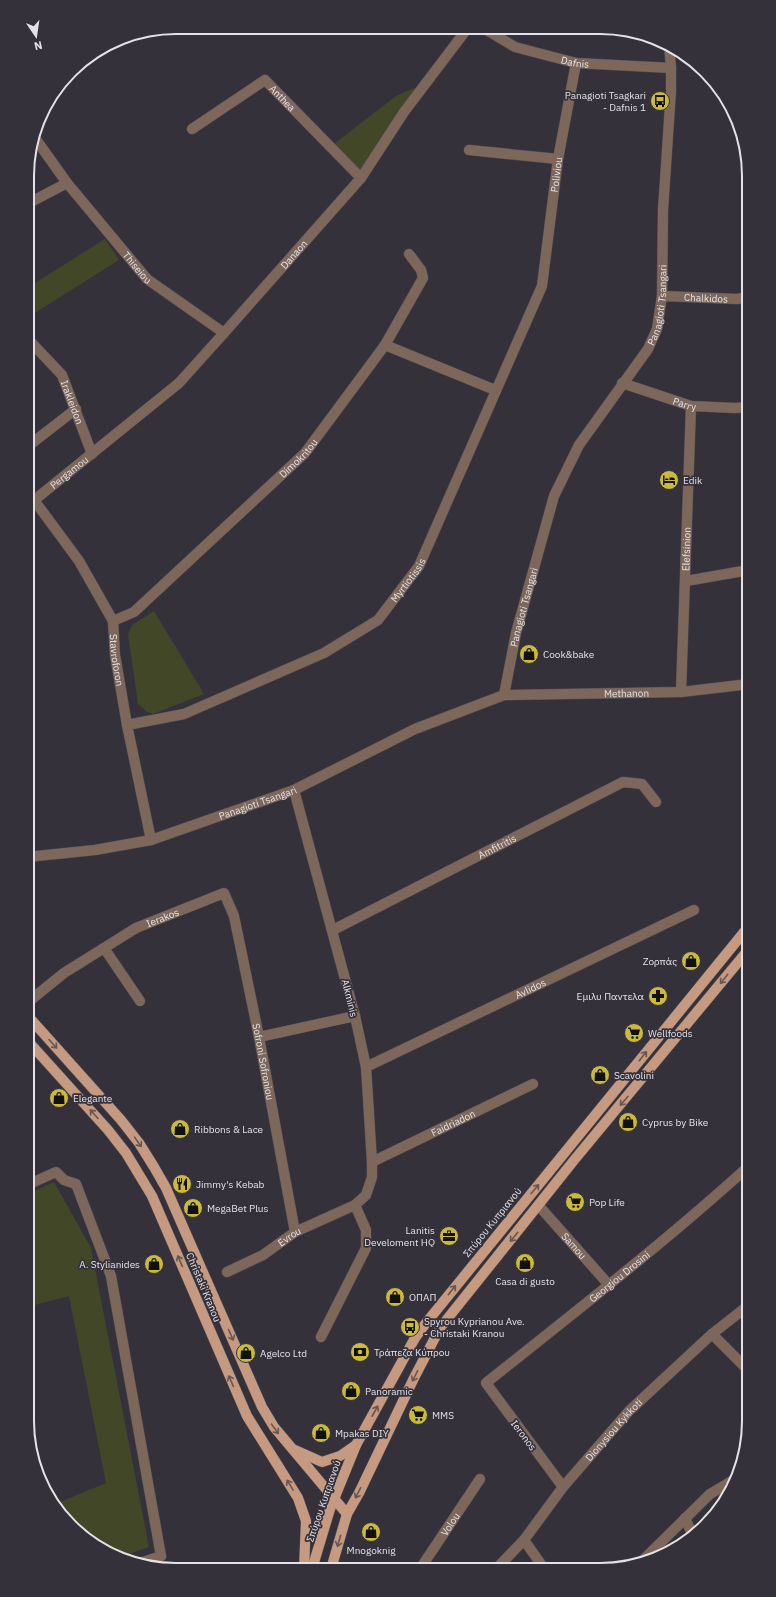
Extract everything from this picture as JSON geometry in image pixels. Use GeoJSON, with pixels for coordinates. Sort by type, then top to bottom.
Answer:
{"type":"FeatureCollection","features":[{"type":"Feature","properties":{"kind":"main road","name":"Σπύρου Κυπριανού"},"geometry":{"type":"LineString","coordinates":[[314,1563],[335,1498],[356,1445],[415,1338],[742,935]]}},
{"type":"Feature","properties":{"kind":"main road"},"geometry":{"type":"LineString","coordinates":[[333,1563],[347,1514],[359,1493],[410,1385],[440,1328],[576,1159],[742,957]]}},
{"type":"Feature","properties":{"kind":"main road","name":"Christaki Kranou"},"geometry":{"type":"LineString","coordinates":[[34,1023],[121,1120],[139,1143],[166,1188],[262,1407],[274,1427],[347,1514]]}},
{"type":"Feature","properties":{"kind":"main road","name":"Christaki Kranou"},"geometry":{"type":"LineString","coordinates":[[34,1048],[126,1152],[152,1196],[247,1416],[298,1498],[306,1521],[304,1563]]}},
{"type":"Feature","properties":{"kind":"main road"},"geometry":{"type":"LineString","coordinates":[[291,1448],[322,1462],[340,1456],[356,1445]]}},
{"type":"Feature","properties":{"kind":"street","name":"Danaon"},"geometry":{"type":"LineString","coordinates":[[92,454],[179,382],[361,178],[404,112],[463,34]]}},
{"type":"Feature","properties":{"kind":"street","name":"Dafnis"},"geometry":{"type":"LineString","coordinates":[[493,34],[515,47],[576,63],[671,68]]}},
{"type":"Feature","properties":{"kind":"street","name":"Panagioti Tsangari"},"geometry":{"type":"LineString","coordinates":[[34,856],[95,850],[151,840],[294,790],[416,729],[504,695],[516,633],[554,496],[579,444],[648,349],[657,329],[662,296],[663,210],[671,68],[670,52]]}},
{"type":"Feature","properties":{"kind":"street","name":"Poliviou"},"geometry":{"type":"LineString","coordinates":[[542,286],[558,159],[576,63]]}},
{"type":"Feature","properties":{"kind":"street","name":"Anthea"},"geometry":{"type":"LineString","coordinates":[[192,129],[265,80],[361,178]]}},
{"type":"Feature","properties":{"kind":"street","name":"Thiseiou"},"geometry":{"type":"LineString","coordinates":[[38,143],[67,184],[147,279],[224,333]]}},
{"type":"Feature","properties":{"kind":"street"},"geometry":{"type":"LineString","coordinates":[[469,150],[558,159]]}},
{"type":"Feature","properties":{"kind":"street"},"geometry":{"type":"LineString","coordinates":[[34,200],[67,184]]}},
{"type":"Feature","properties":{"kind":"street","name":"Dimokritou"},"geometry":{"type":"LineString","coordinates":[[113,621],[134,612],[305,453],[385,345],[423,278],[422,270],[409,254]]}},
{"type":"Feature","properties":{"kind":"street","name":"Myrtiotissis"},"geometry":{"type":"LineString","coordinates":[[127,725],[184,714],[324,653],[378,620],[419,566],[542,286]]}},
{"type":"Feature","properties":{"kind":"street","name":"Chalkidos"},"geometry":{"type":"LineString","coordinates":[[662,296],[742,298]]}},
{"type":"Feature","properties":{"kind":"street","name":"Irakleidon"},"geometry":{"type":"LineString","coordinates":[[34,345],[62,375],[92,454]]}},
{"type":"Feature","properties":{"kind":"street"},"geometry":{"type":"LineString","coordinates":[[385,345],[496,390]]}},
{"type":"Feature","properties":{"kind":"street","name":"Parry"},"geometry":{"type":"LineString","coordinates":[[622,383],[691,406],[742,408]]}},
{"type":"Feature","properties":{"kind":"street","name":"Elefsinion"},"geometry":{"type":"LineString","coordinates":[[682,692],[691,406]]}},
{"type":"Feature","properties":{"kind":"street"},"geometry":{"type":"LineString","coordinates":[[34,442],[76,410]]}},
{"type":"Feature","properties":{"kind":"street","name":"Pergamou"},"geometry":{"type":"LineString","coordinates":[[34,501],[92,454]]}},
{"type":"Feature","properties":{"kind":"street","name":"Stavroforon"},"geometry":{"type":"LineString","coordinates":[[34,507],[79,561],[113,621],[115,655],[127,725],[151,840]]}},
{"type":"Feature","properties":{"kind":"street"},"geometry":{"type":"LineString","coordinates":[[686,581],[742,571]]}},
{"type":"Feature","properties":{"kind":"street","name":"Methanon"},"geometry":{"type":"LineString","coordinates":[[504,695],[682,692],[742,685]]}},
{"type":"Feature","properties":{"kind":"street","name":"Amfitritis"},"geometry":{"type":"LineString","coordinates":[[333,930],[623,782],[642,784],[656,802]]}},
{"type":"Feature","properties":{"kind":"street","name":"Alkminis"},"geometry":{"type":"LineString","coordinates":[[294,790],[333,930],[355,1016],[366,1067],[372,1177],[366,1195],[354,1205]]}},
{"type":"Feature","properties":{"kind":"street","name":"Ierakos"},"geometry":{"type":"LineString","coordinates":[[34,997],[64,973],[136,928],[224,892]]}},
{"type":"Feature","properties":{"kind":"street","name":"Sofroni Sofroniou"},"geometry":{"type":"LineString","coordinates":[[224,892],[234,916],[259,1037],[295,1232]]}},
{"type":"Feature","properties":{"kind":"street","name":"Avlidos"},"geometry":{"type":"LineString","coordinates":[[366,1067],[694,910]]}},
{"type":"Feature","properties":{"kind":"street"},"geometry":{"type":"LineString","coordinates":[[104,948],[140,1001]]}},
{"type":"Feature","properties":{"kind":"street"},"geometry":{"type":"LineString","coordinates":[[259,1037],[355,1016]]}},
{"type":"Feature","properties":{"kind":"street","name":"Faidriadon"},"geometry":{"type":"LineString","coordinates":[[372,1162],[533,1084]]}},
{"type":"Feature","properties":{"kind":"street"},"geometry":{"type":"LineString","coordinates":[[34,1182],[56,1172],[64,1180],[76,1184],[111,1276],[161,1556],[149,1560]]}},
{"type":"Feature","properties":{"kind":"street","name":"Georgiou Drosini"},"geometry":{"type":"LineString","coordinates":[[486,1383],[609,1285],[712,1200],[742,1172]]}},
{"type":"Feature","properties":{"kind":"street"},"geometry":{"type":"LineString","coordinates":[[321,1337],[366,1248],[366,1230],[354,1205]]}},
{"type":"Feature","properties":{"kind":"street","name":"Evrou"},"geometry":{"type":"LineString","coordinates":[[227,1272],[263,1255],[295,1232],[354,1205]]}},
{"type":"Feature","properties":{"kind":"street","name":"Samou"},"geometry":{"type":"LineString","coordinates":[[539,1206],[609,1285]]}},
{"type":"Feature","properties":{"kind":"street","name":"Dionysiou Kykkoti"},"geometry":{"type":"LineString","coordinates":[[502,1563],[524,1540],[563,1487],[628,1411],[712,1334],[742,1310]]}},
{"type":"Feature","properties":{"kind":"street"},"geometry":{"type":"LineString","coordinates":[[712,1334],[742,1364]]}},
{"type":"Feature","properties":{"kind":"street","name":"Ieronos"},"geometry":{"type":"LineString","coordinates":[[486,1383],[563,1487]]}},
{"type":"Feature","properties":{"kind":"street","name":"Volou"},"geometry":{"type":"LineString","coordinates":[[425,1563],[480,1479]]}},
{"type":"Feature","properties":{"kind":"street"},"geometry":{"type":"LineString","coordinates":[[649,1554],[710,1494],[727,1484]]}},
{"type":"Feature","properties":{"kind":"street"},"geometry":{"type":"LineString","coordinates":[[685,1518],[691,1531]]}},
{"type":"Feature","properties":{"kind":"street"},"geometry":{"type":"LineString","coordinates":[[524,1540],[540,1563]]}},
{"type":"Feature","properties":{"kind":"green space"},"geometry":{"type":"Polygon","coordinates":[[[426,83],[361,178],[330,147],[396,96],[426,83]]]}},
{"type":"Feature","properties":{"kind":"green space"},"geometry":{"type":"Polygon","coordinates":[[[105,239],[119,260],[34,313],[34,284],[105,239]]]}},
{"type":"Feature","properties":{"kind":"green space"},"geometry":{"type":"Polygon","coordinates":[[[154,611],[204,694],[153,714],[147,712],[138,704],[128,634],[132,625],[154,611]]]}},
{"type":"Feature","properties":{"kind":"green space"},"geometry":{"type":"Polygon","coordinates":[[[54,1182],[91,1248],[149,1547],[128,1554],[105,1544],[89,1534],[75,1522],[59,1502],[106,1483],[69,1296],[34,1305],[34,1191],[54,1182]]]}},
{"type":"Feature","properties":{"kind":"place","name":"Panagioti Tsagkari - Dafnis 1"},"geometry":{"type":"Point","coordinates":[660,101]}},
{"type":"Feature","properties":{"kind":"place","name":"Edik"},"geometry":{"type":"Point","coordinates":[669,480]}},
{"type":"Feature","properties":{"kind":"place","name":"Cook&bake"},"geometry":{"type":"Point","coordinates":[529,654]}},
{"type":"Feature","properties":{"kind":"place","name":"Ζορπάς"},"geometry":{"type":"Point","coordinates":[691,961]}},
{"type":"Feature","properties":{"kind":"place","name":"Εμιλυ Παντελα"},"geometry":{"type":"Point","coordinates":[658,996]}},
{"type":"Feature","properties":{"kind":"place","name":"Wellfoods"},"geometry":{"type":"Point","coordinates":[634,1033]}},
{"type":"Feature","properties":{"kind":"place","name":"Scavolini"},"geometry":{"type":"Point","coordinates":[600,1075]}},
{"type":"Feature","properties":{"kind":"place","name":"Elegante"},"geometry":{"type":"Point","coordinates":[59,1098]}},
{"type":"Feature","properties":{"kind":"place","name":"Cyprus by Bike"},"geometry":{"type":"Point","coordinates":[628,1122]}},
{"type":"Feature","properties":{"kind":"place","name":"Ribbons & Lace"},"geometry":{"type":"Point","coordinates":[180,1129]}},
{"type":"Feature","properties":{"kind":"place","name":"Jimmy's Kebab"},"geometry":{"type":"Point","coordinates":[182,1184]}},
{"type":"Feature","properties":{"kind":"place","name":"Pop Life"},"geometry":{"type":"Point","coordinates":[575,1202]}},
{"type":"Feature","properties":{"kind":"place","name":"MegaBet Plus"},"geometry":{"type":"Point","coordinates":[193,1208]}},
{"type":"Feature","properties":{"kind":"place","name":"Lanitis Develoment HQ"},"geometry":{"type":"Point","coordinates":[449,1236]}},
{"type":"Feature","properties":{"kind":"place","name":"Casa di gusto"},"geometry":{"type":"Point","coordinates":[525,1263]}},
{"type":"Feature","properties":{"kind":"place","name":"A. Stylianides"},"geometry":{"type":"Point","coordinates":[154,1264]}},
{"type":"Feature","properties":{"kind":"place","name":"ΟΠΑΠ"},"geometry":{"type":"Point","coordinates":[395,1297]}},
{"type":"Feature","properties":{"kind":"place","name":"Spyrou Kyprianou Ave. - Christaki Kranou"},"geometry":{"type":"Point","coordinates":[410,1327]}},
{"type":"Feature","properties":{"kind":"place","name":"Τράπεζα Κύπρου"},"geometry":{"type":"Point","coordinates":[360,1352]}},
{"type":"Feature","properties":{"kind":"place","name":"Agelco Ltd"},"geometry":{"type":"Point","coordinates":[246,1353]}},
{"type":"Feature","properties":{"kind":"place","name":"Panoramic"},"geometry":{"type":"Point","coordinates":[351,1391]}},
{"type":"Feature","properties":{"kind":"place","name":"MMS"},"geometry":{"type":"Point","coordinates":[418,1415]}},
{"type":"Feature","properties":{"kind":"place","name":"Mpakas DIY"},"geometry":{"type":"Point","coordinates":[321,1433]}},
{"type":"Feature","properties":{"kind":"place","name":"Mnogoknig"},"geometry":{"type":"Point","coordinates":[371,1532]}}]}
